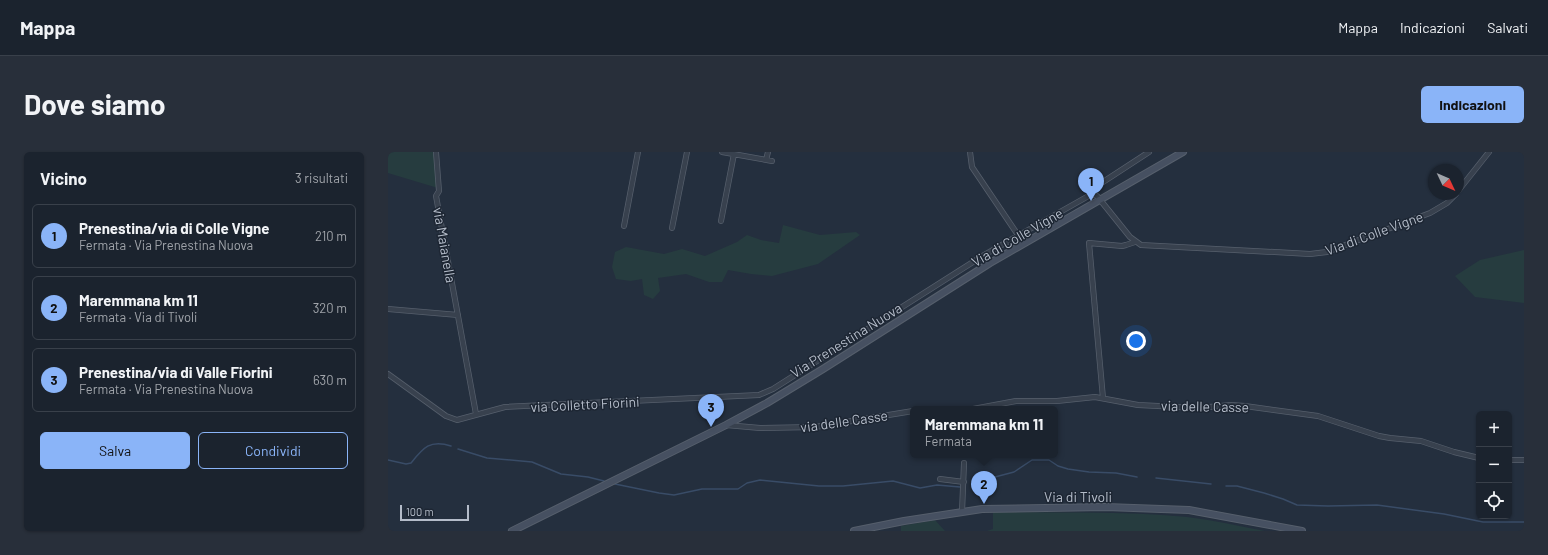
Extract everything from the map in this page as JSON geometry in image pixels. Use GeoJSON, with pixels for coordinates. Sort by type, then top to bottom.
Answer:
{"type":"FeatureCollection","features":[{"type":"Feature","properties":{"kind":"main road","name":"Via Prenestina Nuova"},"geometry":{"type":"LineString","coordinates":[[512,531],[726,425],[767,403],[990,263],[1183,152]]}},
{"type":"Feature","properties":{"kind":"main road","name":"Via di Tivoli"},"geometry":{"type":"LineString","coordinates":[[854,531],[895,522],[997,508],[1106,507],[1189,510],[1302,531]]}},
{"type":"Feature","properties":{"kind":"street","name":"via Maianella"},"geometry":{"type":"LineString","coordinates":[[436,152],[439,191],[436,196],[476,414]]}},
{"type":"Feature","properties":{"kind":"street"},"geometry":{"type":"LineString","coordinates":[[624,226],[638,152]]}},
{"type":"Feature","properties":{"kind":"street"},"geometry":{"type":"LineString","coordinates":[[672,228],[688,152]]}},
{"type":"Feature","properties":{"kind":"street"},"geometry":{"type":"LineString","coordinates":[[722,152],[772,161]]}},
{"type":"Feature","properties":{"kind":"street"},"geometry":{"type":"LineString","coordinates":[[766,160],[768,152]]}},
{"type":"Feature","properties":{"kind":"street"},"geometry":{"type":"LineString","coordinates":[[970,152],[973,169],[1018,235]]}},
{"type":"Feature","properties":{"kind":"street"},"geometry":{"type":"LineString","coordinates":[[1103,182],[1149,152]]}},
{"type":"Feature","properties":{"kind":"street"},"geometry":{"type":"LineString","coordinates":[[1464,183],[1489,152]]}},
{"type":"Feature","properties":{"kind":"street"},"geometry":{"type":"LineString","coordinates":[[721,221],[734,154]]}},
{"type":"Feature","properties":{"kind":"street","name":"Via di Colle Vigne"},"geometry":{"type":"LineString","coordinates":[[694,399],[750,396],[759,395],[769,391],[977,259],[1018,235],[1092,194],[1096,195],[1100,200]]}},
{"type":"Feature","properties":{"kind":"street"},"geometry":{"type":"LineString","coordinates":[[1100,200],[1134,242],[1124,246],[1090,244],[1103,398]]}},
{"type":"Feature","properties":{"kind":"street","name":"Via di Colle Vigne"},"geometry":{"type":"LineString","coordinates":[[1134,242],[1145,245],[1316,254],[1335,249],[1430,213],[1449,200]]}},
{"type":"Feature","properties":{"kind":"street"},"geometry":{"type":"LineString","coordinates":[[388,310],[458,315]]}},
{"type":"Feature","properties":{"kind":"street","name":"via Colletto Fiorini"},"geometry":{"type":"LineString","coordinates":[[388,374],[451,419],[458,419],[505,407],[694,399]]}},
{"type":"Feature","properties":{"kind":"street","name":"via delle Casse"},"geometry":{"type":"LineString","coordinates":[[988,406],[1018,400],[1057,401],[1088,398],[1103,398],[1138,405],[1198,408],[1234,405],[1318,416],[1385,437],[1417,440],[1476,457]]}},
{"type":"Feature","properties":{"kind":"street","name":"via delle Casse"},"geometry":{"type":"LineString","coordinates":[[726,425],[760,428],[815,427],[910,411]]}},
{"type":"Feature","properties":{"kind":"street"},"geometry":{"type":"LineString","coordinates":[[1512,460],[1524,460]]}},
{"type":"Feature","properties":{"kind":"street"},"geometry":{"type":"LineString","coordinates":[[962,512],[964,463]]}},
{"type":"Feature","properties":{"kind":"street"},"geometry":{"type":"LineString","coordinates":[[940,479],[964,482]]}},
{"type":"Feature","properties":{"kind":"green space"},"geometry":{"type":"Polygon","coordinates":[[[388,152],[435,152],[438,188],[388,173],[388,152]]]}},
{"type":"Feature","properties":{"kind":"green space"},"geometry":{"type":"Polygon","coordinates":[[[783,225],[820,235],[856,232],[860,235],[818,264],[772,276],[728,270],[722,282],[709,282],[686,274],[658,278],[660,291],[653,299],[644,295],[642,279],[631,281],[616,279],[612,267],[615,252],[626,247],[664,254],[682,249],[705,256],[737,242],[747,235],[761,240],[779,243],[783,225]]]}},
{"type":"Feature","properties":{"kind":"green space"},"geometry":{"type":"Polygon","coordinates":[[[1524,250],[1524,303],[1475,297],[1455,276],[1480,260],[1524,250]]]}},
{"type":"Feature","properties":{"kind":"green space"},"geometry":{"type":"Polygon","coordinates":[[[993,512],[1163,515],[1187,517],[1265,531],[987,531],[993,529],[993,512]]]}},
{"type":"Feature","properties":{"kind":"green space"},"geometry":{"type":"Polygon","coordinates":[[[935,520],[945,531],[901,531],[901,526],[935,520]]]}},
{"type":"Feature","properties":{"kind":"waterway"},"geometry":{"type":"LineString","coordinates":[[388,460],[406,464],[411,463],[423,449],[432,444],[444,444],[451,446]]}},
{"type":"Feature","properties":{"kind":"waterway"},"geometry":{"type":"LineString","coordinates":[[458,449],[487,458],[532,462],[561,474],[588,477],[604,481]]}},
{"type":"Feature","properties":{"kind":"waterway"},"geometry":{"type":"LineString","coordinates":[[987,482],[995,477],[1014,472],[1032,460],[1049,460],[1058,466],[1068,469],[1089,472],[1116,473],[1137,477]]}},
{"type":"Feature","properties":{"kind":"waterway"},"geometry":{"type":"LineString","coordinates":[[1156,478],[1211,484]]}},
{"type":"Feature","properties":{"kind":"waterway"},"geometry":{"type":"LineString","coordinates":[[615,484],[674,495],[702,489],[738,489],[747,483],[760,480],[819,486],[843,486],[893,481],[920,488],[937,485],[960,487]]}},
{"type":"Feature","properties":{"kind":"waterway"},"geometry":{"type":"LineString","coordinates":[[1226,486],[1237,486],[1264,493],[1297,505],[1377,505],[1444,514],[1483,522],[1524,522]]}},
{"type":"Feature","properties":{"kind":"place","name":"Prenestina/via di Colle Vigne"},"geometry":{"type":"Point","coordinates":[1091,201]}},
{"type":"Feature","properties":{"kind":"place","name":"Prenestina/via di Valle Fiorini"},"geometry":{"type":"Point","coordinates":[711,427]}},
{"type":"Feature","properties":{"kind":"place","name":"Maremmana km 11"},"geometry":{"type":"Point","coordinates":[984,504]}}]}
